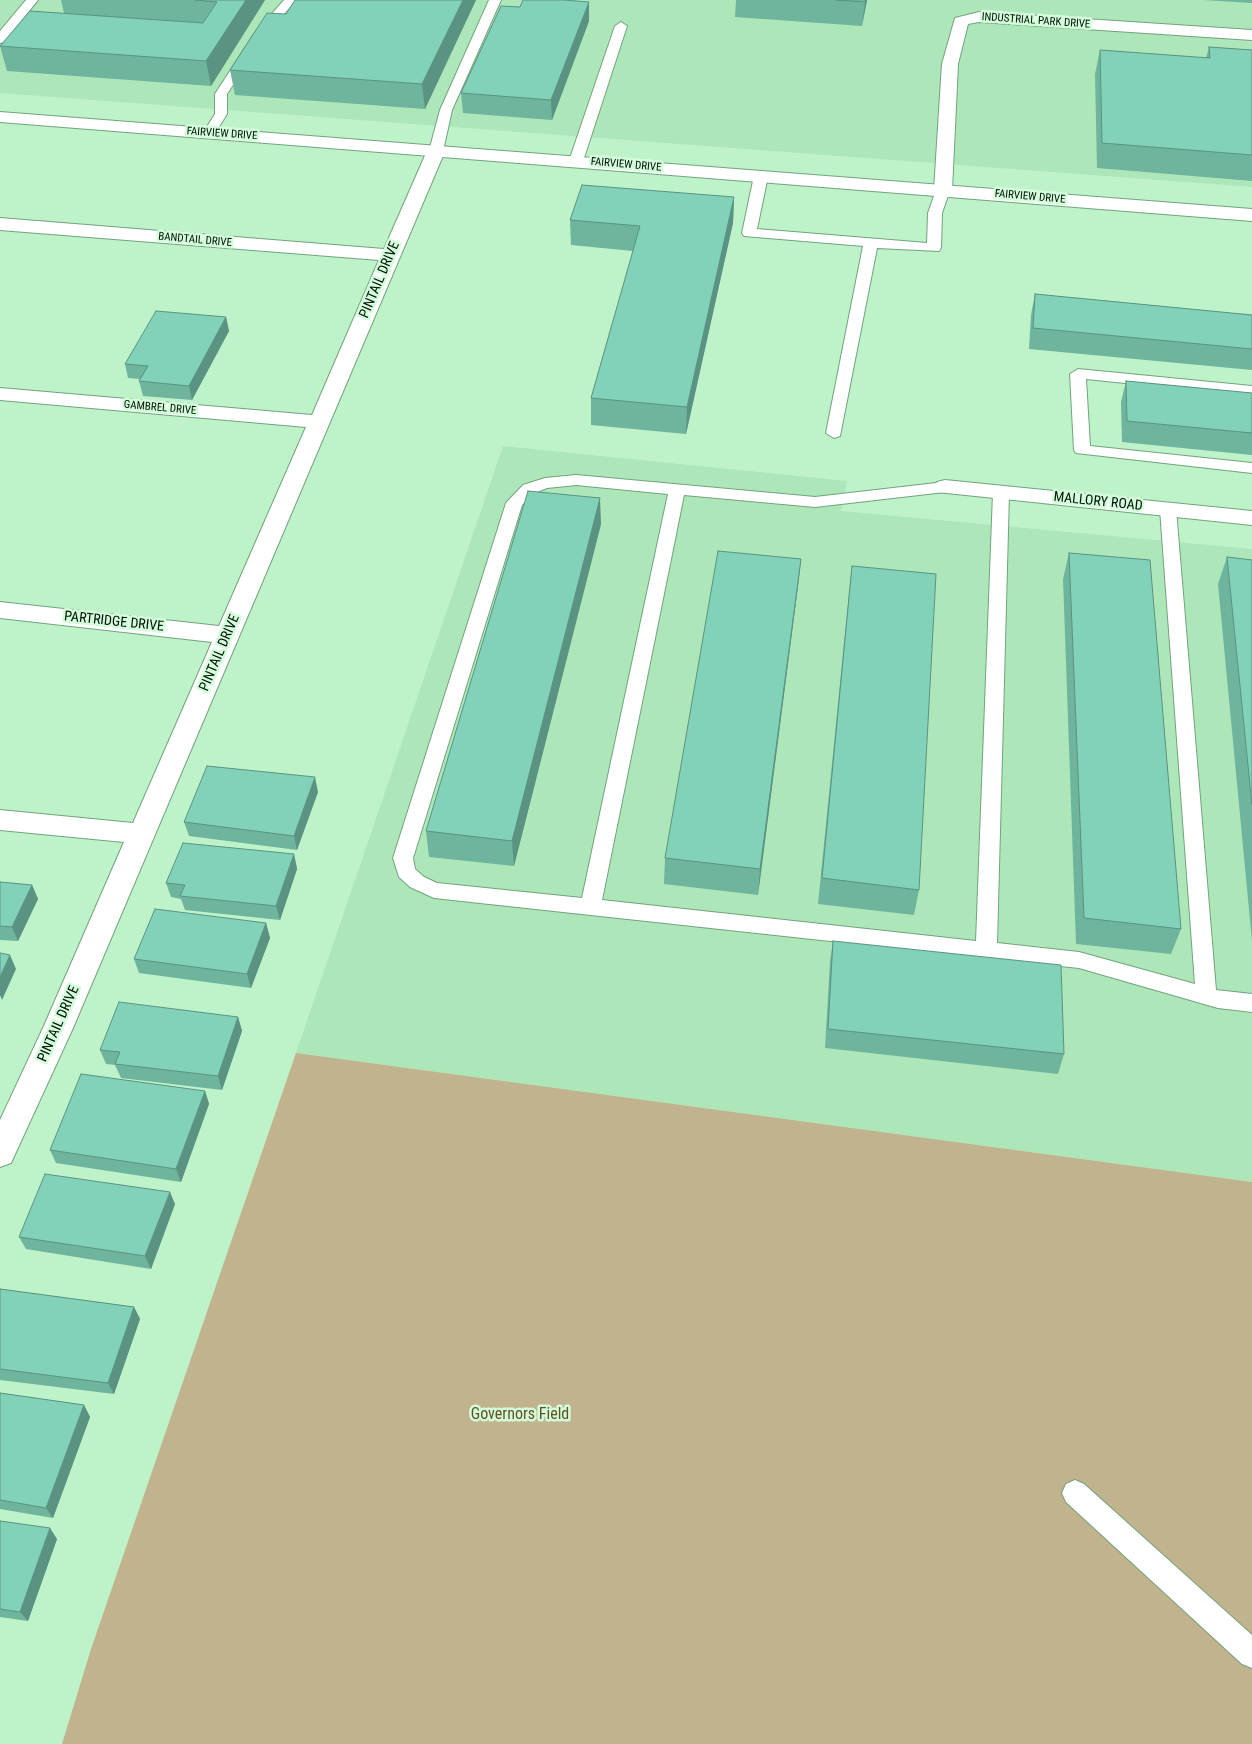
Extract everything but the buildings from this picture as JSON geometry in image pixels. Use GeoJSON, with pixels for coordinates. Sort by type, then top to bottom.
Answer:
{"type":"FeatureCollection","features":[{"type":"Feature","properties":{"kind":"street","name":"INDUSTRIAL PARK DRIVE"},"geometry":{"type":"LineString","coordinates":[[943,190],[950,64],[961,21],[979,16],[1252,35]]}},
{"type":"Feature","properties":{"kind":"street","name":"FAIRVIEW DRIVE"},"geometry":{"type":"LineString","coordinates":[[0,117],[1252,215]]}},
{"type":"Feature","properties":{"kind":"street","name":"PINTAIL DRIVE"},"geometry":{"type":"LineString","coordinates":[[0,1153],[58,1028],[436,150]]}},
{"type":"Feature","properties":{"kind":"street","name":"BANDTAIL DRIVE"},"geometry":{"type":"LineString","coordinates":[[0,224],[391,255]]}},
{"type":"Feature","properties":{"kind":"street","name":"GAMBREL DRIVE"},"geometry":{"type":"LineString","coordinates":[[0,394],[319,422]]}},
{"type":"Feature","properties":{"kind":"street","name":"MALLORY ROAD"},"geometry":{"type":"LineString","coordinates":[[945,487],[1252,518]]}},
{"type":"Feature","properties":{"kind":"street","name":"PARTRIDGE DRIVE"},"geometry":{"type":"LineString","coordinates":[[0,610],[228,635]]}},
{"type":"Feature","properties":{"kind":"street"},"geometry":{"type":"LineString","coordinates":[[0,820],[142,834]]}},
{"type":"Feature","properties":{"kind":"lane"},"geometry":{"type":"LineString","coordinates":[[0,39],[32,0]]}},
{"type":"Feature","properties":{"kind":"lane"},"geometry":{"type":"LineString","coordinates":[[209,133],[221,114],[221,94],[258,37],[290,0]]}},
{"type":"Feature","properties":{"kind":"lane"},"geometry":{"type":"LineString","coordinates":[[436,150],[446,110],[495,0]]}},
{"type":"Feature","properties":{"kind":"lane"},"geometry":{"type":"LineString","coordinates":[[576,161],[621,26]]}},
{"type":"Feature","properties":{"kind":"lane"},"geometry":{"type":"LineString","coordinates":[[761,176],[749,233],[934,248],[935,213],[943,190]]}},
{"type":"Feature","properties":{"kind":"lane"},"geometry":{"type":"LineString","coordinates":[[834,433],[872,243]]}},
{"type":"Feature","properties":{"kind":"lane"},"geometry":{"type":"LineString","coordinates":[[1252,391],[1078,374],[1082,450],[1252,468]]}},
{"type":"Feature","properties":{"kind":"lane"},"geometry":{"type":"LineString","coordinates":[[945,487],[815,502],[576,480],[544,483],[530,489],[514,503],[403,858],[406,872],[416,882],[434,890],[1078,960],[1206,996],[1252,1003]]}},
{"type":"Feature","properties":{"kind":"lane"},"geometry":{"type":"LineString","coordinates":[[591,906],[677,490]]}},
{"type":"Feature","properties":{"kind":"lane"},"geometry":{"type":"LineString","coordinates":[[986,949],[1001,493]]}},
{"type":"Feature","properties":{"kind":"lane"},"geometry":{"type":"LineString","coordinates":[[1168,509],[1206,996]]}},
{"type":"Feature","properties":{"kind":"lane"},"geometry":{"type":"LineString","coordinates":[[1075,1494],[1252,1654]]}},
{"type":"Feature","properties":{"kind":"shaded area"},"geometry":{"type":"Polygon","coordinates":[[[0,0],[1252,0],[1252,187],[0,93],[0,0]]]}},
{"type":"Feature","properties":{"kind":"shaded area"},"geometry":{"type":"Polygon","coordinates":[[[503,446],[847,481],[841,511],[1252,549],[1252,1182],[296,1053],[503,446]]]}},
{"type":"Feature","properties":{"kind":"green space","name":"Governors Field"},"geometry":{"type":"Polygon","coordinates":[[[296,1053],[1252,1182],[1252,1744],[62,1744],[91,1649],[296,1053]]]}}]}
